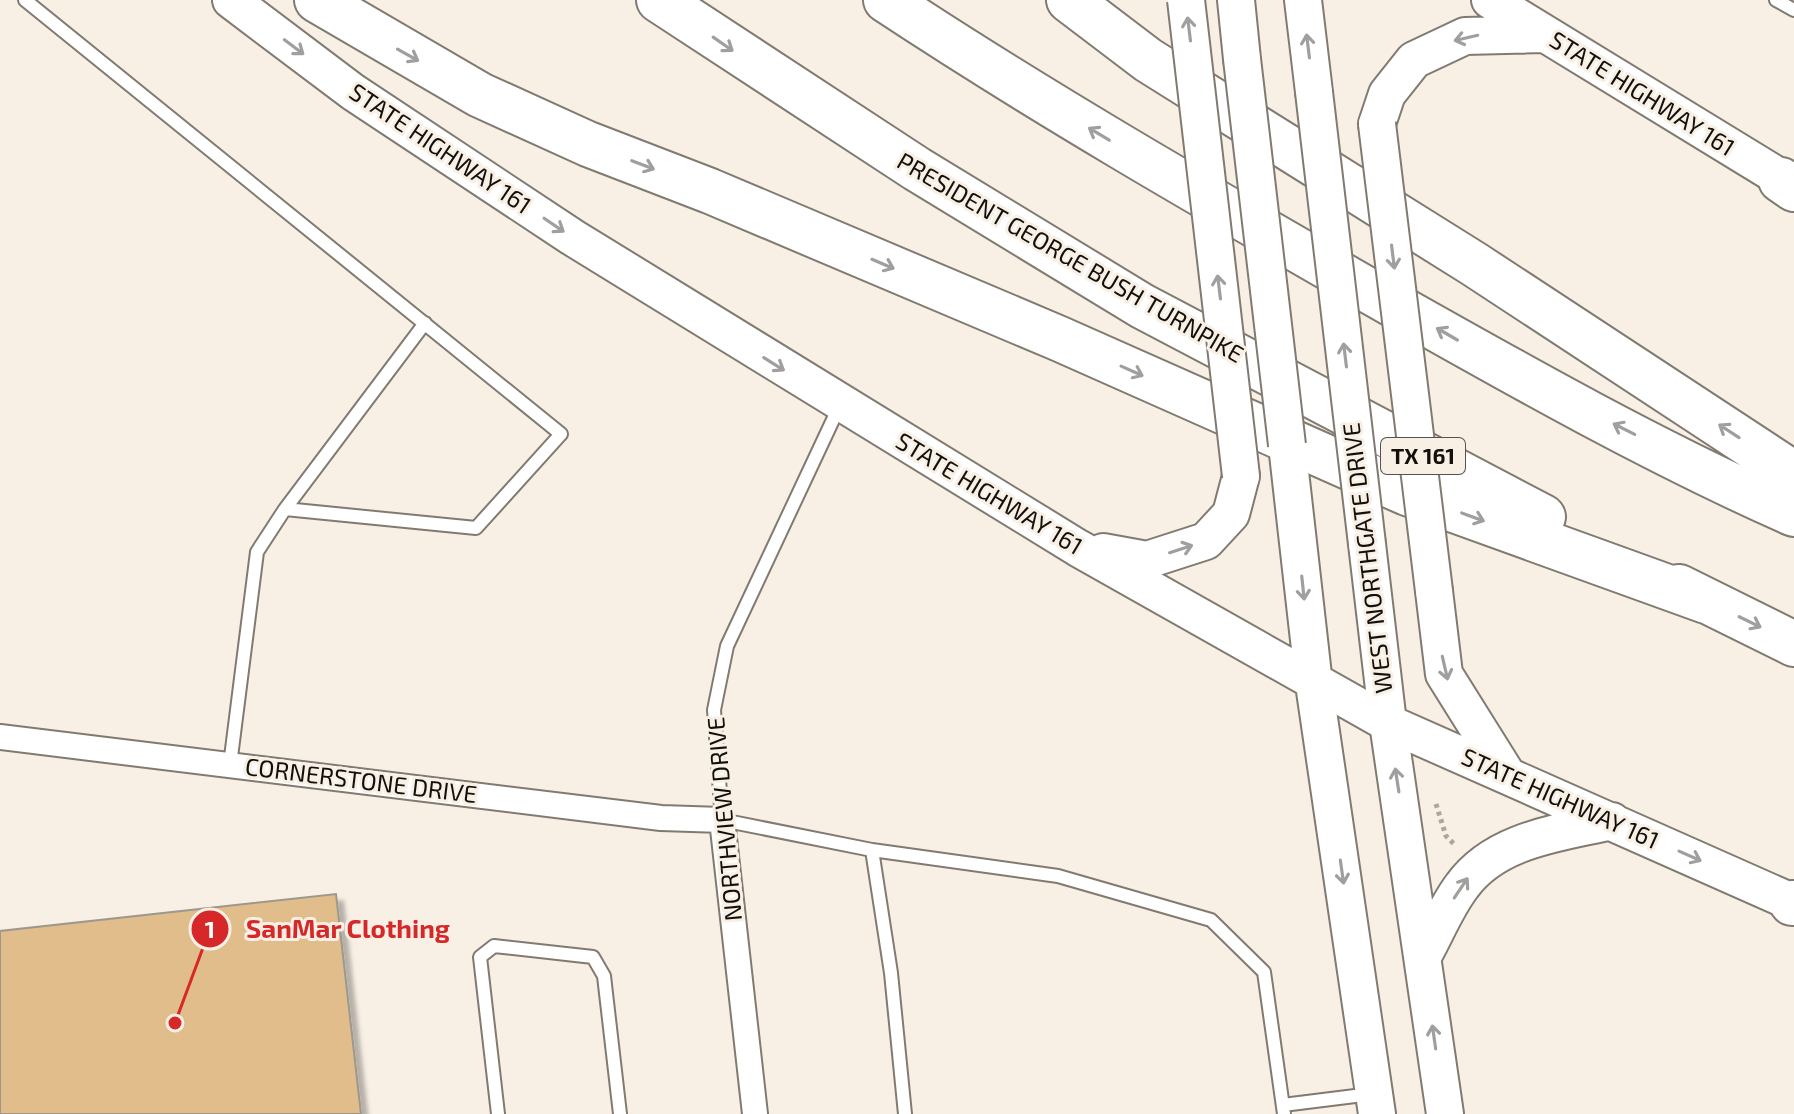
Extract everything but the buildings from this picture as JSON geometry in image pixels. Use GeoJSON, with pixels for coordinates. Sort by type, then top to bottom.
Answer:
{"type":"FeatureCollection","features":[{"type":"Feature","properties":{"kind":"highway"},"geometry":{"type":"LineString","coordinates":[[317,0],[480,95],[588,144],[710,191],[1060,339],[1407,493],[1706,601]]}},
{"type":"Feature","properties":{"kind":"highway","name":"PRESIDENT GEORGE BUSH TURNPIKE"},"geometry":{"type":"LineString","coordinates":[[659,0],[917,169],[1142,306],[1794,644]]}},
{"type":"Feature","properties":{"kind":"highway"},"geometry":{"type":"LineString","coordinates":[[886,0],[1011,82],[1514,373],[1794,514]]}},
{"type":"Feature","properties":{"kind":"highway"},"geometry":{"type":"LineString","coordinates":[[1069,0],[1148,60],[1487,272],[1794,474]]}},
{"type":"Feature","properties":{"kind":"main road","name":"STATE HIGHWAY 161"},"geometry":{"type":"LineString","coordinates":[[231,0],[366,100],[572,237],[1078,548],[1314,684],[1388,723],[1793,903]]}},
{"type":"Feature","properties":{"kind":"main road"},"geometry":{"type":"LineString","coordinates":[[1078,548],[1147,560],[1206,541],[1231,514],[1241,476],[1186,0]]}},
{"type":"Feature","properties":{"kind":"main road"},"geometry":{"type":"LineString","coordinates":[[1236,0],[1314,684],[1376,1104]]}},
{"type":"Feature","properties":{"kind":"main road","name":"WEST NORTHGATE DRIVE"},"geometry":{"type":"LineString","coordinates":[[1303,0],[1388,723],[1445,1114]]}},
{"type":"Feature","properties":{"kind":"main road","name":"STATE HIGHWAY 161"},"geometry":{"type":"LineString","coordinates":[[1490,0],[1790,185]]}},
{"type":"Feature","properties":{"kind":"main road"},"geometry":{"type":"LineString","coordinates":[[1506,773],[1444,674],[1377,124],[1387,94],[1414,60],[1465,36],[1543,34]]}},
{"type":"Feature","properties":{"kind":"main road"},"geometry":{"type":"LineString","coordinates":[[1423,956],[1460,888],[1476,869],[1527,841],[1612,821]]}},
{"type":"Feature","properties":{"kind":"street","name":"CORNERSTONE DRIVE"},"geometry":{"type":"LineString","coordinates":[[0,737],[661,818],[722,820]]}},
{"type":"Feature","properties":{"kind":"street","name":"NORTHVIEW DRIVE"},"geometry":{"type":"LineString","coordinates":[[722,820],[755,1114]]}},
{"type":"Feature","properties":{"kind":"lane"},"geometry":{"type":"LineString","coordinates":[[25,0],[561,434],[476,528],[285,509]]}},
{"type":"Feature","properties":{"kind":"lane"},"geometry":{"type":"LineString","coordinates":[[1776,0],[1794,10]]}},
{"type":"Feature","properties":{"kind":"lane"},"geometry":{"type":"LineString","coordinates":[[230,765],[257,552],[285,509],[425,323]]}},
{"type":"Feature","properties":{"kind":"lane","name":"NORTHVIEW DRIVE"},"geometry":{"type":"LineString","coordinates":[[722,820],[714,710],[727,646],[841,405]]}},
{"type":"Feature","properties":{"kind":"lane"},"geometry":{"type":"LineString","coordinates":[[722,820],[872,850],[1058,876],[1211,920],[1264,972],[1283,1110],[1376,1104]]}},
{"type":"Feature","properties":{"kind":"lane"},"geometry":{"type":"LineString","coordinates":[[872,850],[891,973],[905,1114]]}},
{"type":"Feature","properties":{"kind":"lane"},"geometry":{"type":"LineString","coordinates":[[498,1114],[480,957],[494,946],[593,957],[604,976],[620,1114]]}},
{"type":"Feature","properties":{"kind":"path"},"geometry":{"type":"LineString","coordinates":[[1435,801],[1446,836],[1461,852]]}},
{"type":"Feature","properties":{"kind":"place","name":"SanMar Clothing"},"geometry":{"type":"Point","coordinates":[175,1023]}}]}
